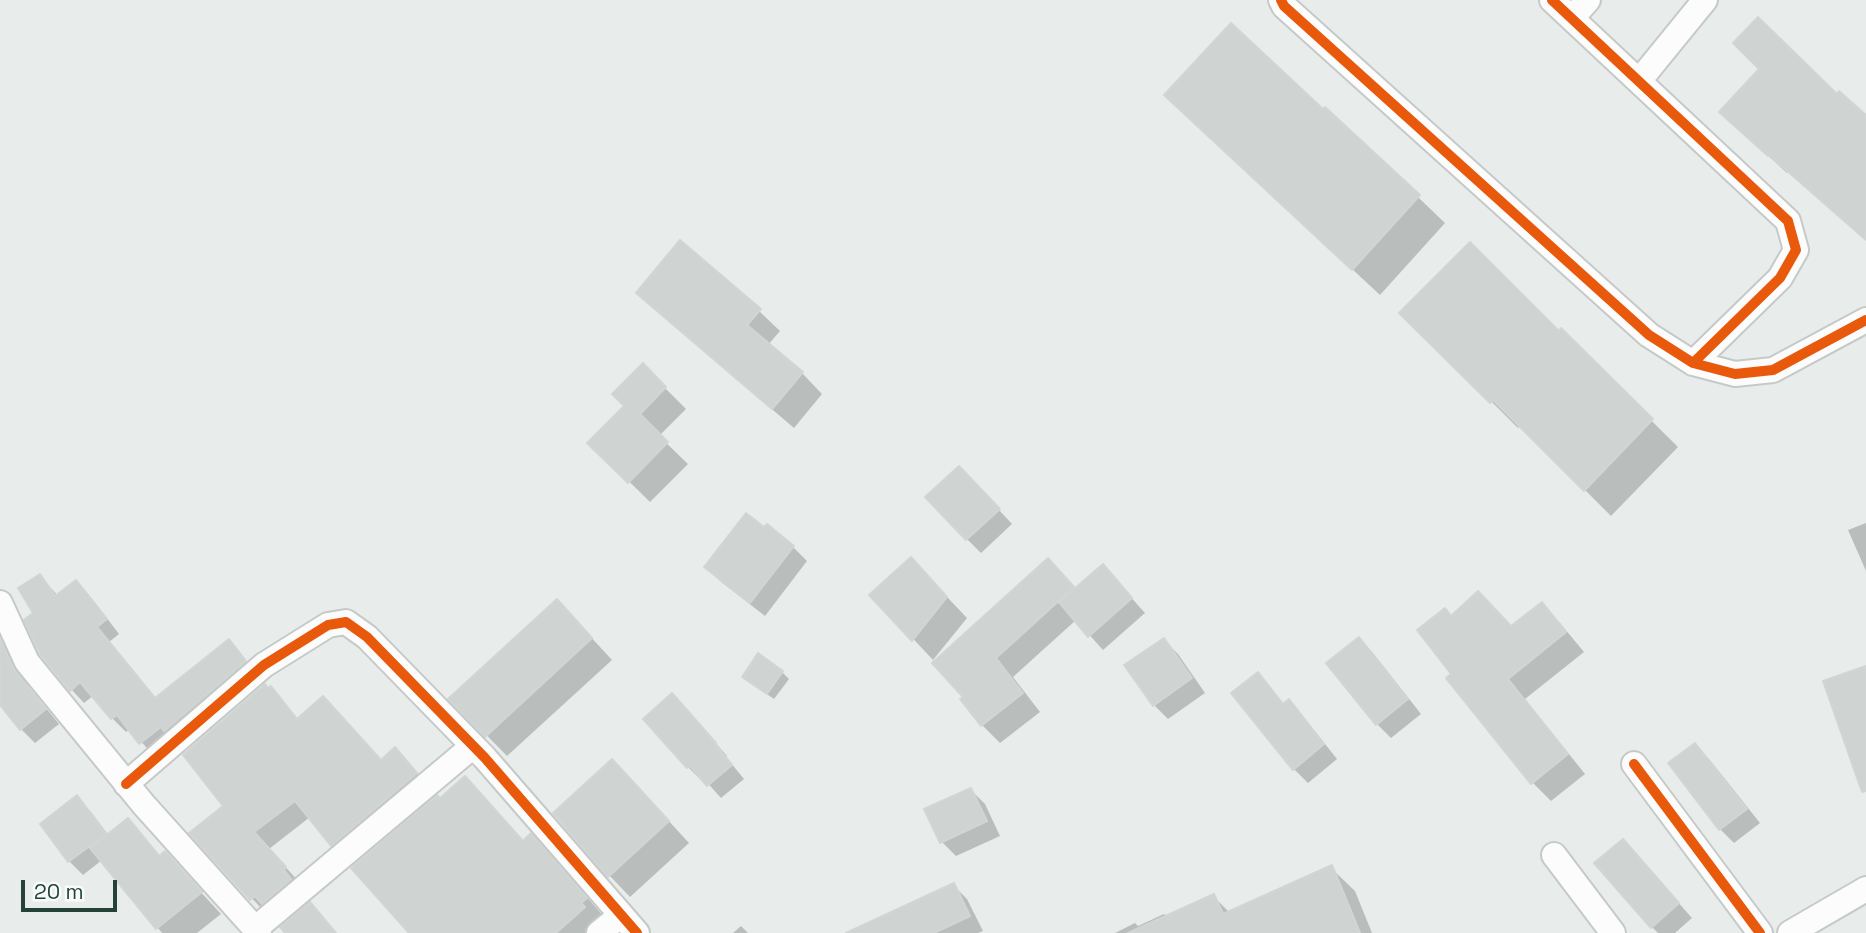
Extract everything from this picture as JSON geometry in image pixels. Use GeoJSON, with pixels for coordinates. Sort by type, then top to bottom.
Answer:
{"type":"FeatureCollection","features":[{"type":"Feature","properties":{"kind":"street"},"geometry":{"type":"LineString","coordinates":[[1281,0],[1284,6],[1648,335],[1693,363],[1735,374],[1773,370],[1866,320]]}},
{"type":"Feature","properties":{"kind":"street"},"geometry":{"type":"LineString","coordinates":[[1552,0],[1580,9],[1639,81],[1788,221],[1796,250],[1780,278],[1693,363]]}},
{"type":"Feature","properties":{"kind":"street"},"geometry":{"type":"LineString","coordinates":[[1639,81],[1704,0]]}},
{"type":"Feature","properties":{"kind":"street"},"geometry":{"type":"LineString","coordinates":[[0,603],[27,662],[126,784],[257,931],[473,746]]}},
{"type":"Feature","properties":{"kind":"street"},"geometry":{"type":"LineString","coordinates":[[126,784],[264,665],[328,625],[346,622],[367,637],[473,746],[629,924],[599,933]]}},
{"type":"Feature","properties":{"kind":"street"},"geometry":{"type":"LineString","coordinates":[[1634,764],[1760,933]]}},
{"type":"Feature","properties":{"kind":"street"},"geometry":{"type":"LineString","coordinates":[[1554,855],[1613,933]]}},
{"type":"Feature","properties":{"kind":"street"},"geometry":{"type":"LineString","coordinates":[[1790,933],[1863,897]]}},
{"type":"Feature","properties":{"kind":"building"},"geometry":{"type":"Polygon","coordinates":[[[1758,17],[1837,94],[1839,91],[1866,115],[1866,240],[1719,112],[1759,69],[1733,43],[1758,17]]]}},
{"type":"Feature","properties":{"kind":"building"},"geometry":{"type":"Polygon","coordinates":[[[1231,23],[1420,195],[1352,270],[1164,95],[1231,23]]]}},
{"type":"Feature","properties":{"kind":"building"},"geometry":{"type":"Polygon","coordinates":[[[680,240],[761,309],[747,325],[803,372],[772,409],[636,293],[680,240]]]}},
{"type":"Feature","properties":{"kind":"building"},"geometry":{"type":"Polygon","coordinates":[[[1470,242],[1653,419],[1584,491],[1493,400],[1490,403],[1399,313],[1470,242]]]}},
{"type":"Feature","properties":{"kind":"building"},"geometry":{"type":"Polygon","coordinates":[[[643,363],[666,387],[640,414],[668,442],[628,483],[587,443],[624,406],[612,394],[643,363]]]}},
{"type":"Feature","properties":{"kind":"building"},"geometry":{"type":"Polygon","coordinates":[[[959,466],[1000,509],[966,540],[925,497],[959,466]]]}},
{"type":"Feature","properties":{"kind":"building"},"geometry":{"type":"Polygon","coordinates":[[[746,513],[764,527],[767,524],[794,546],[750,603],[704,567],[746,513]]]}},
{"type":"Feature","properties":{"kind":"building"},"geometry":{"type":"Polygon","coordinates":[[[911,557],[947,597],[912,641],[869,595],[911,557]]]}},
{"type":"Feature","properties":{"kind":"building"},"geometry":{"type":"Polygon","coordinates":[[[1048,558],[1074,587],[996,658],[1023,693],[981,726],[960,699],[963,697],[932,663],[1048,558]]]}},
{"type":"Feature","properties":{"kind":"building"},"geometry":{"type":"Polygon","coordinates":[[[1103,564],[1132,598],[1088,637],[1059,602],[1103,564]]]}},
{"type":"Feature","properties":{"kind":"building"},"geometry":{"type":"Polygon","coordinates":[[[40,574],[55,596],[76,580],[107,619],[97,627],[155,698],[229,639],[246,661],[164,731],[161,727],[139,744],[117,715],[111,719],[80,682],[70,691],[40,654],[24,620],[33,613],[18,588],[40,574]]]}},
{"type":"Feature","properties":{"kind":"building"},"geometry":{"type":"Polygon","coordinates":[[[1478,591],[1511,626],[1542,602],[1566,632],[1508,679],[1568,754],[1531,784],[1446,678],[1451,674],[1417,630],[1445,608],[1451,616],[1478,591]]]}},
{"type":"Feature","properties":{"kind":"building"},"geometry":{"type":"Polygon","coordinates":[[[557,599],[592,638],[485,737],[448,699],[557,599]]]}},
{"type":"Feature","properties":{"kind":"building"},"geometry":{"type":"Polygon","coordinates":[[[1359,637],[1408,699],[1376,725],[1326,663],[1359,637]]]}},
{"type":"Feature","properties":{"kind":"building"},"geometry":{"type":"Polygon","coordinates":[[[1164,638],[1192,678],[1153,706],[1124,665],[1164,638]]]}},
{"type":"Feature","properties":{"kind":"building"},"geometry":{"type":"Polygon","coordinates":[[[0,639],[15,671],[46,709],[20,730],[0,705],[0,639]]]}},
{"type":"Feature","properties":{"kind":"building"},"geometry":{"type":"Polygon","coordinates":[[[758,653],[783,671],[767,694],[742,677],[758,653]]]}},
{"type":"Feature","properties":{"kind":"building"},"geometry":{"type":"Polygon","coordinates":[[[1866,666],[1866,791],[1862,792],[1823,681],[1866,666]]]}},
{"type":"Feature","properties":{"kind":"building"},"geometry":{"type":"Polygon","coordinates":[[[1258,672],[1283,704],[1289,699],[1324,744],[1293,770],[1231,693],[1258,672]]]}},
{"type":"Feature","properties":{"kind":"building"},"geometry":{"type":"Polygon","coordinates":[[[265,684],[268,688],[271,686],[297,719],[323,696],[381,760],[395,747],[417,773],[331,846],[295,801],[254,832],[286,867],[284,870],[291,879],[262,904],[255,896],[250,900],[189,833],[223,806],[183,755],[265,684]]]}},
{"type":"Feature","properties":{"kind":"building"},"geometry":{"type":"Polygon","coordinates":[[[672,693],[732,765],[707,786],[643,719],[672,693]]]}},
{"type":"Feature","properties":{"kind":"building"},"geometry":{"type":"Polygon","coordinates":[[[1695,743],[1747,809],[1719,830],[1668,763],[1695,743]]]}},
{"type":"Feature","properties":{"kind":"building"},"geometry":{"type":"Polygon","coordinates":[[[612,759],[669,821],[608,877],[553,813],[612,759]]]}},
{"type":"Feature","properties":{"kind":"building"},"geometry":{"type":"Polygon","coordinates":[[[465,776],[523,841],[531,833],[587,898],[581,903],[585,907],[556,933],[409,933],[351,868],[437,795],[440,798],[465,776]]]}},
{"type":"Feature","properties":{"kind":"building"},"geometry":{"type":"Polygon","coordinates":[[[971,788],[987,821],[940,843],[924,809],[971,788]]]}},
{"type":"Feature","properties":{"kind":"building"},"geometry":{"type":"Polygon","coordinates":[[[77,795],[106,834],[68,862],[40,824],[77,795]]]}},
{"type":"Feature","properties":{"kind":"building"},"geometry":{"type":"Polygon","coordinates":[[[128,818],[159,856],[165,851],[202,892],[156,929],[90,848],[128,818]]]}},
{"type":"Feature","properties":{"kind":"building"},"geometry":{"type":"Polygon","coordinates":[[[1623,839],[1679,903],[1651,928],[1594,863],[1623,839]]]}},
{"type":"Feature","properties":{"kind":"building"},"geometry":{"type":"Polygon","coordinates":[[[1332,865],[1360,933],[1128,933],[1214,894],[1223,914],[1332,865]]]}},
{"type":"Feature","properties":{"kind":"building"},"geometry":{"type":"Polygon","coordinates":[[[954,883],[970,916],[934,933],[846,933],[954,883]]]}},
{"type":"Feature","properties":{"kind":"building"},"geometry":{"type":"Polygon","coordinates":[[[310,902],[336,933],[285,933],[280,927],[310,902]]]}},
{"type":"Feature","properties":{"kind":"cycle path"},"geometry":{"type":"LineString","coordinates":[[1281,0],[1284,6],[1649,335],[1693,363],[1735,374],[1773,370],[1866,320]]}},
{"type":"Feature","properties":{"kind":"cycle path"},"geometry":{"type":"LineString","coordinates":[[1552,0],[1788,221],[1796,250],[1780,278],[1693,363]]}},
{"type":"Feature","properties":{"kind":"cycle path"},"geometry":{"type":"LineString","coordinates":[[126,784],[264,665],[328,625],[346,622],[367,637],[485,758],[637,933]]}},
{"type":"Feature","properties":{"kind":"cycle path"},"geometry":{"type":"LineString","coordinates":[[1634,764],[1760,933]]}}]}
